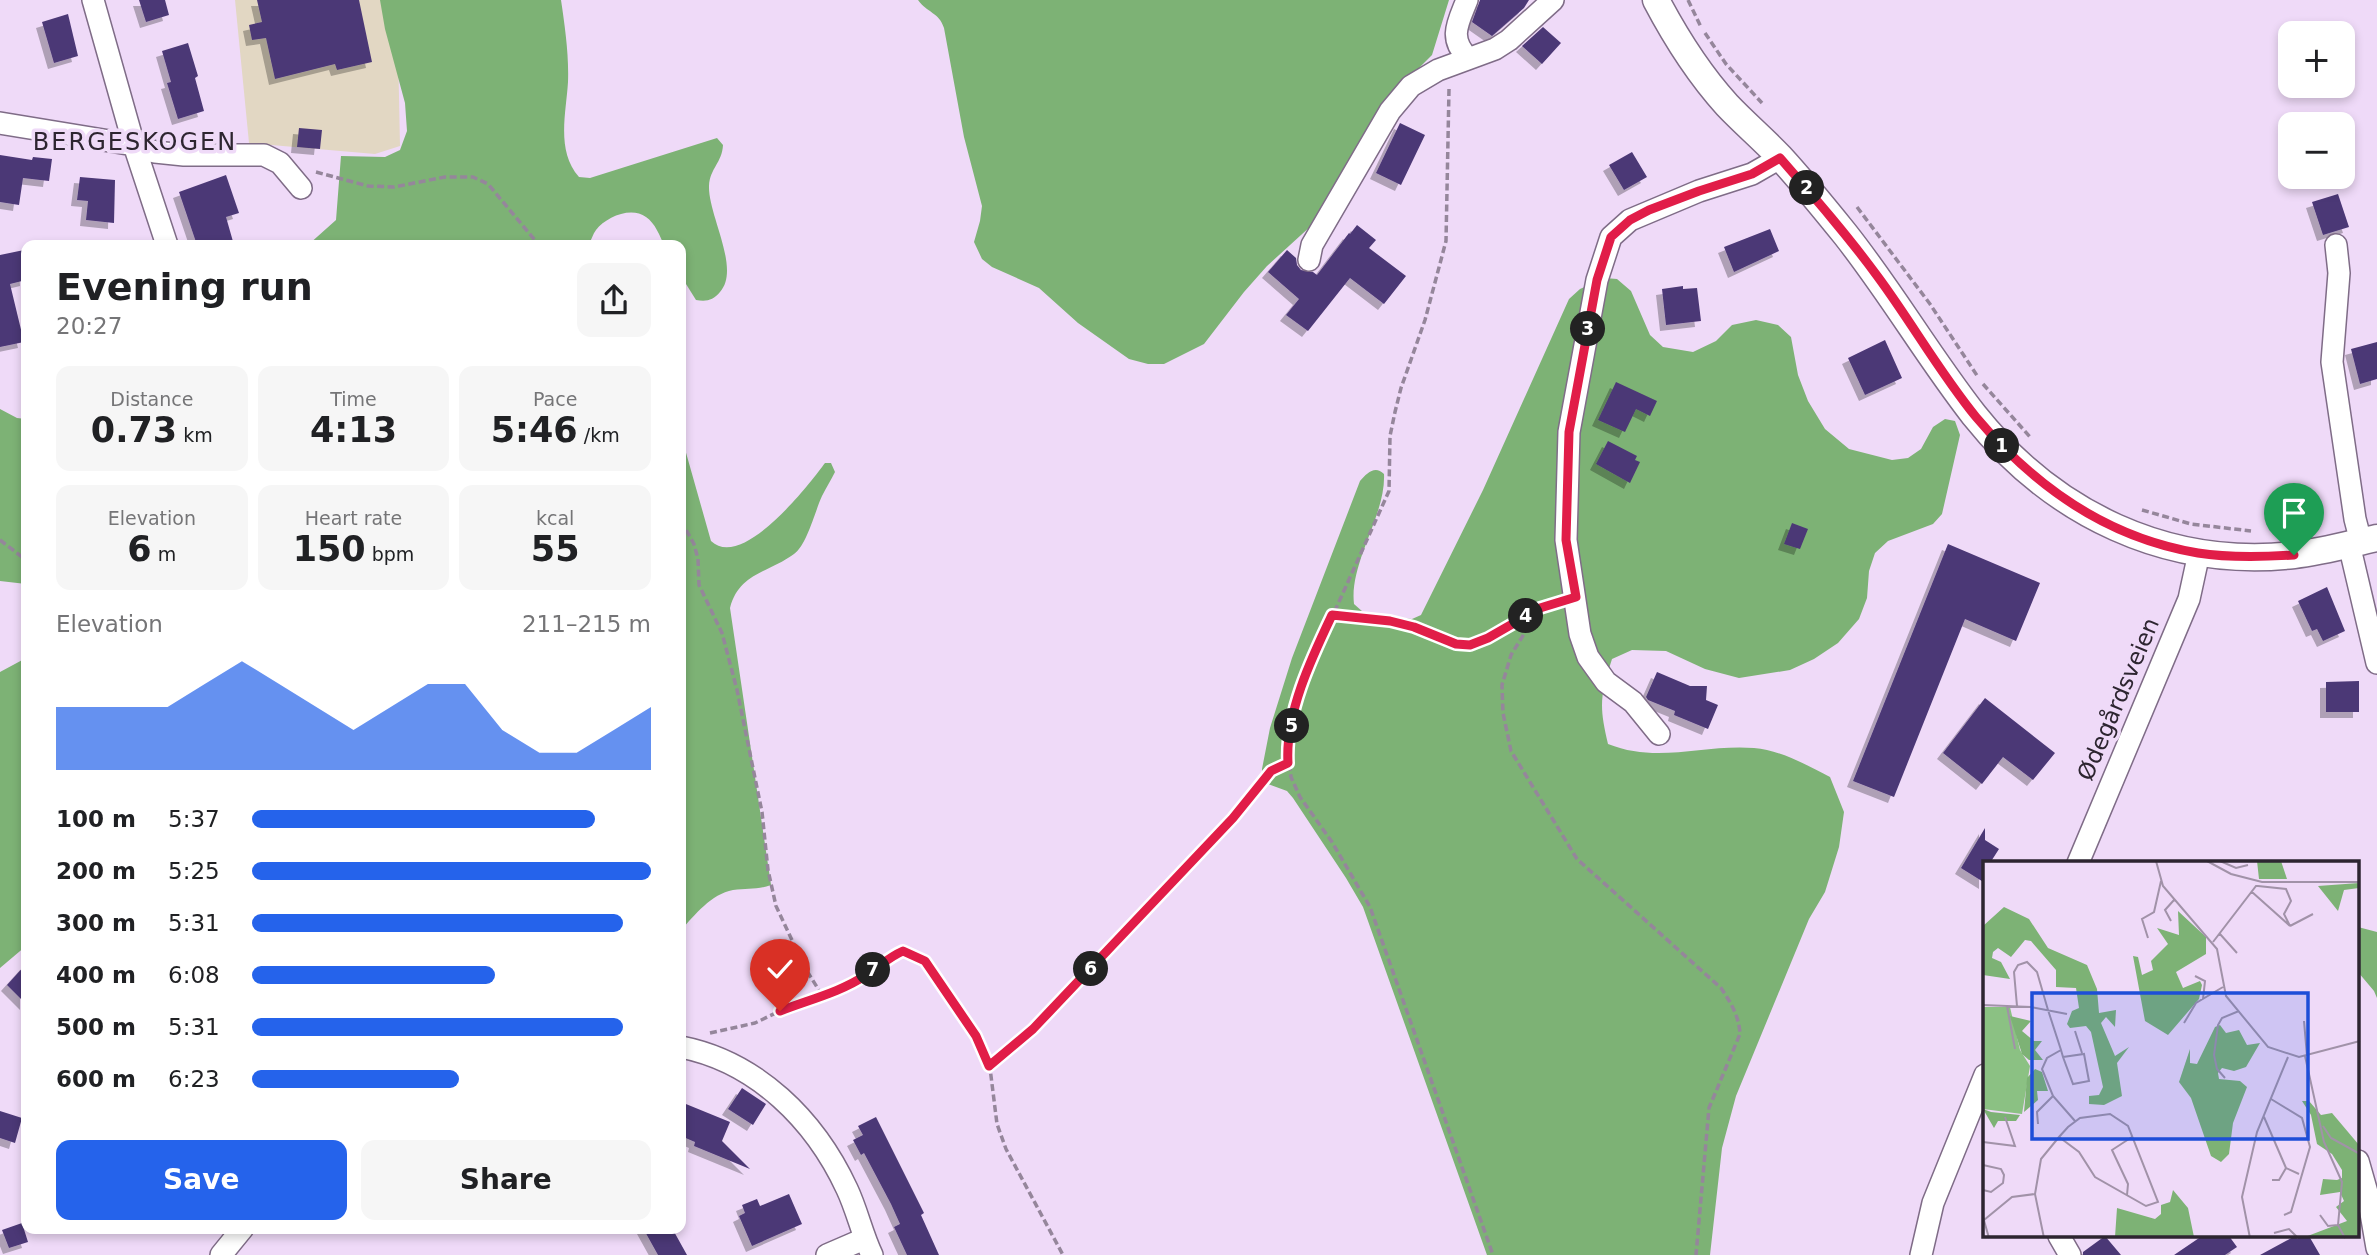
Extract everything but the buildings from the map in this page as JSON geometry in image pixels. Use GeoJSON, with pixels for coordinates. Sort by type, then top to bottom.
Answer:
{"type":"FeatureCollection","features":[{"type":"Feature","properties":{"kind":"main road"},"geometry":{"type":"LineString","coordinates":[[1656,0],[1671,30],[1692,61],[1726,104],[1780,158],[1878,277],[1975,416],[2027,471],[2056,494],[2097,520],[2142,538],[2199,553],[2294,555],[2360,536]]}},
{"type":"Feature","properties":{"kind":"street"},"geometry":{"type":"LineString","coordinates":[[93,0],[134,145],[165,240]]}},
{"type":"Feature","properties":{"kind":"street"},"geometry":{"type":"LineString","coordinates":[[1461,61],[1455,40],[1467,0]]}},
{"type":"Feature","properties":{"kind":"street"},"geometry":{"type":"LineString","coordinates":[[1309,260],[1312,245],[1390,111],[1411,86],[1438,70],[1495,50],[1553,0]]}},
{"type":"Feature","properties":{"kind":"street"},"geometry":{"type":"LineString","coordinates":[[0,123],[134,145],[155,152],[184,155],[264,155],[280,163],[301,188]]}},
{"type":"Feature","properties":{"kind":"street"},"geometry":{"type":"LineString","coordinates":[[1659,734],[1633,702],[1606,682],[1588,657],[1580,634],[1566,540],[1569,432],[1597,280],[1611,237],[1630,220],[1699,191],[1752,174],[1780,158]]}},
{"type":"Feature","properties":{"kind":"street"},"geometry":{"type":"LineString","coordinates":[[2336,245],[2339,273],[2332,362],[2377,663]]}},
{"type":"Feature","properties":{"kind":"street","name":"Ødegårdsveien"},"geometry":{"type":"LineString","coordinates":[[2079,861],[2189,599],[2199,553]]}},
{"type":"Feature","properties":{"kind":"street"},"geometry":{"type":"LineString","coordinates":[[686,1048],[697,1050],[759,1079],[805,1120],[827,1149],[849,1191],[868,1247],[827,1255]]}},
{"type":"Feature","properties":{"kind":"street"},"geometry":{"type":"LineString","coordinates":[[1920,1255],[1933,1203],[1983,1080]]}},
{"type":"Feature","properties":{"kind":"street"},"geometry":{"type":"LineString","coordinates":[[2360,1168],[2377,1248]]}},
{"type":"Feature","properties":{"kind":"street"},"geometry":{"type":"LineString","coordinates":[[2060,1238],[2070,1255]]}},
{"type":"Feature","properties":{"kind":"path"},"geometry":{"type":"LineString","coordinates":[[1688,0],[1701,27],[1726,64],[1769,111]]}},
{"type":"Feature","properties":{"kind":"path"},"geometry":{"type":"LineString","coordinates":[[1461,61],[1448,92],[1448,215],[1443,256],[1395,412],[1390,436],[1389,491],[1305,677],[1287,747],[1291,776],[1300,797],[1332,842],[1370,907],[1493,1255]]}},
{"type":"Feature","properties":{"kind":"path"},"geometry":{"type":"LineString","coordinates":[[280,163],[368,186],[394,187],[445,177],[473,177],[488,184],[535,240]]}},
{"type":"Feature","properties":{"kind":"path"},"geometry":{"type":"LineString","coordinates":[[1855,206],[1930,304],[1981,382],[2038,444]]}},
{"type":"Feature","properties":{"kind":"path"},"geometry":{"type":"LineString","coordinates":[[2137,508],[2191,524],[2260,532]]}},
{"type":"Feature","properties":{"kind":"path"},"geometry":{"type":"LineString","coordinates":[[686,530],[698,559],[699,585],[722,633],[737,690],[762,812],[768,870],[776,906],[805,968],[822,995]]}},
{"type":"Feature","properties":{"kind":"path"},"geometry":{"type":"LineString","coordinates":[[2284,531],[2360,536]]}},
{"type":"Feature","properties":{"kind":"path"},"geometry":{"type":"LineString","coordinates":[[0,540],[21,555]]}},
{"type":"Feature","properties":{"kind":"path"},"geometry":{"type":"LineString","coordinates":[[1332,615],[1390,621],[1414,627],[1456,644],[1470,645],[1488,638],[1540,608],[1576,597]]}},
{"type":"Feature","properties":{"kind":"path"},"geometry":{"type":"LineString","coordinates":[[1540,608],[1511,655],[1502,685],[1503,713],[1511,751],[1577,859],[1721,988],[1739,1022],[1740,1034],[1709,1108],[1696,1255]]}},
{"type":"Feature","properties":{"kind":"path"},"geometry":{"type":"LineString","coordinates":[[989,1066],[1033,1029],[1062,999],[1233,818],[1271,771],[1288,763]]}},
{"type":"Feature","properties":{"kind":"path"},"geometry":{"type":"LineString","coordinates":[[708,1033],[755,1023],[822,995],[867,975],[887,958],[903,951],[925,961],[976,1036],[989,1066],[997,1124],[1006,1149],[1063,1255]]}},
{"type":"Feature","properties":{"kind":"shaded area"},"geometry":{"type":"Polygon","coordinates":[[[235,0],[397,0],[400,146],[375,154],[249,143],[235,0]]]}},
{"type":"Feature","properties":{"kind":"green space"},"geometry":{"type":"Polygon","coordinates":[[[380,0],[561,0],[568,62],[565,144],[567,156],[579,177],[590,178],[717,138],[723,145],[709,186],[727,270],[726,282],[720,292],[710,300],[696,300],[686,284],[686,240],[662,240],[649,220],[633,213],[619,214],[606,221],[596,230],[591,240],[314,240],[336,220],[341,156],[385,157],[400,150],[407,131],[405,103],[380,0]]]}},
{"type":"Feature","properties":{"kind":"green space"},"geometry":{"type":"Polygon","coordinates":[[[918,0],[1449,0],[1432,55],[1416,71],[1312,225],[1267,266],[1204,344],[1164,364],[1148,364],[1129,359],[1078,323],[1039,288],[992,267],[982,259],[974,242],[982,206],[964,137],[944,28],[939,19],[918,0]]]}},
{"type":"Feature","properties":{"kind":"green space"},"geometry":{"type":"Polygon","coordinates":[[[1605,278],[1617,279],[1631,291],[1650,335],[1663,347],[1693,352],[1716,341],[1732,325],[1756,320],[1778,325],[1791,337],[1798,375],[1808,401],[1825,429],[1849,449],[1892,460],[1908,458],[1921,449],[1933,427],[1945,419],[1955,421],[1960,435],[1942,514],[1933,524],[1888,541],[1875,553],[1869,571],[1867,598],[1859,619],[1838,643],[1814,659],[1790,670],[1739,678],[1705,669],[1666,651],[1632,650],[1612,659],[1608,672],[1602,701],[1608,744],[1627,750],[1663,753],[1735,748],[1774,752],[1830,777],[1844,812],[1839,847],[1825,892],[1809,919],[1736,1096],[1722,1148],[1710,1255],[1487,1255],[1363,907],[1293,798],[1287,791],[1268,784],[1262,778],[1262,769],[1270,728],[1292,658],[1360,481],[1374,470],[1384,474],[1379,506],[1357,572],[1354,604],[1369,615],[1412,619],[1421,615],[1483,490],[1569,299],[1580,289],[1605,278]]]}},
{"type":"Feature","properties":{"kind":"green space"},"geometry":{"type":"Polygon","coordinates":[[[0,409],[21,418],[21,583],[0,581],[0,409]]]}},
{"type":"Feature","properties":{"kind":"green space"},"geometry":{"type":"Polygon","coordinates":[[[686,453],[711,541],[724,547],[740,545],[756,536],[790,506],[825,463],[831,463],[835,472],[799,550],[747,581],[734,596],[730,608],[771,885],[725,892],[704,906],[686,925],[686,453]]]}},
{"type":"Feature","properties":{"kind":"green space"},"geometry":{"type":"Polygon","coordinates":[[[21,661],[21,950],[0,968],[0,672],[21,661]]]}},
{"type":"Feature","properties":{"kind":"green space"},"geometry":{"type":"Polygon","coordinates":[[[2360,928],[2377,932],[2377,998],[2360,974],[2360,928]]]}},
{"type":"Feature","properties":{"kind":"district","name":"BERGESKOGEN"},"geometry":{"type":"Point","coordinates":[135,142]}},
{"type":"Feature","properties":{"kind":"route"},"geometry":{"type":"LineString","coordinates":[[780,1011],[867,975],[887,958],[903,951],[925,961],[976,1036],[989,1066],[1033,1029],[1120,938],[1233,818],[1271,771],[1288,763],[1287,747],[1305,677],[1332,615],[1390,621],[1414,627],[1456,644],[1470,645],[1488,638],[1540,608],[1576,597],[1566,540],[1569,432],[1597,280],[1611,237],[1630,220],[1649,210],[1752,174],[1780,158],[1878,277],[1975,416],[2027,471],[2056,494],[2097,520],[2165,545],[2199,553],[2294,555]]}}]}
